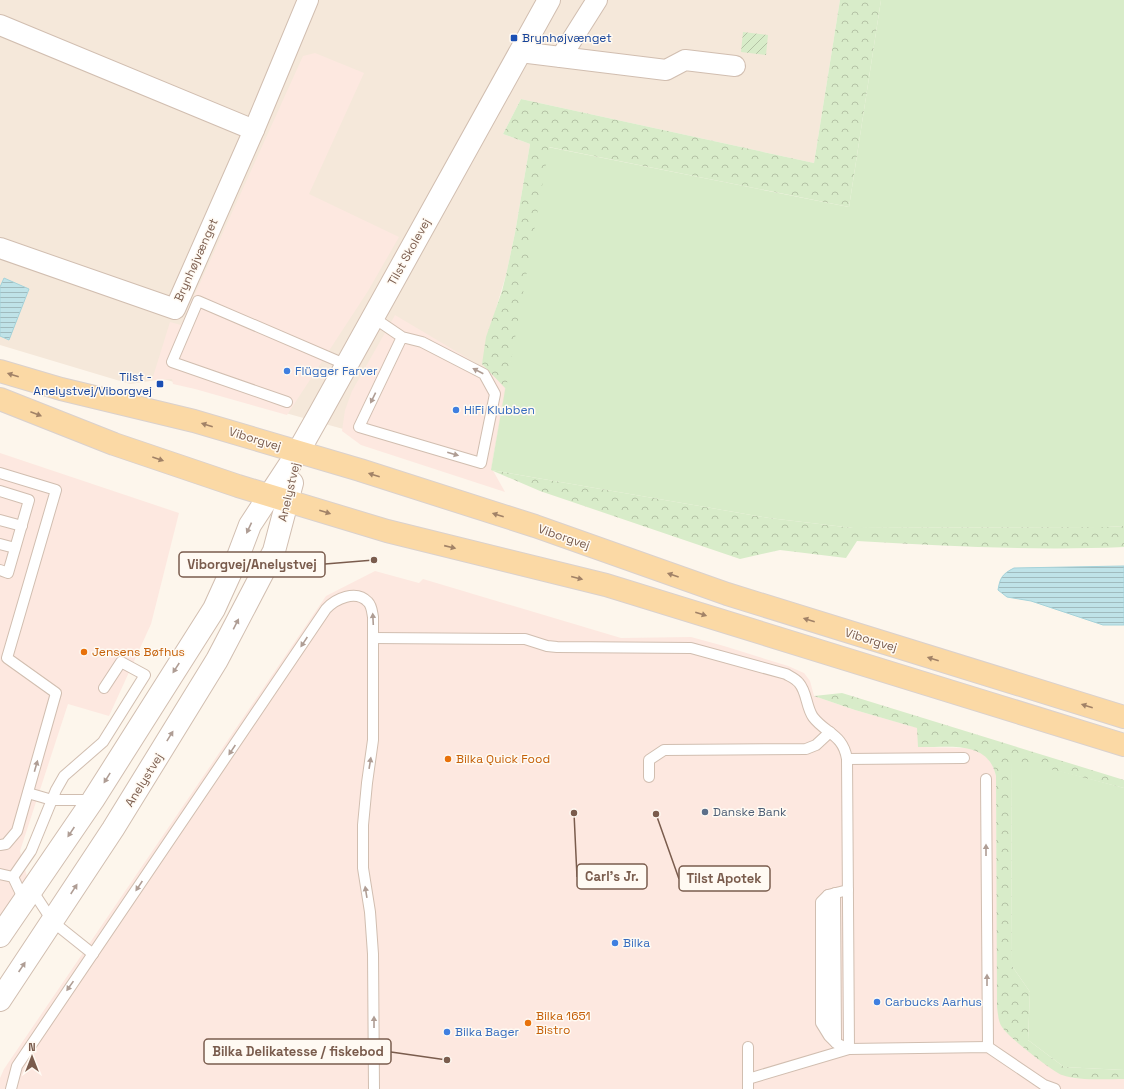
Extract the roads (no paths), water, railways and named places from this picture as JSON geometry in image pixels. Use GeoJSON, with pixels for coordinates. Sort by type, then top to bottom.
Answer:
{"type":"FeatureCollection","features":[{"type":"Feature","properties":{"kind":"main road","name":"Viborgvej"},"geometry":{"type":"LineString","coordinates":[[0,371],[61,389],[194,421],[360,470],[535,526],[726,594],[1124,717]]}},
{"type":"Feature","properties":{"kind":"main road"},"geometry":{"type":"LineString","coordinates":[[0,399],[114,444],[222,481],[394,533],[606,585],[1124,745]]}},
{"type":"Feature","properties":{"kind":"street","name":"Brynhøjvænget"},"geometry":{"type":"LineString","coordinates":[[0,248],[175,309],[254,130],[308,0]]}},
{"type":"Feature","properties":{"kind":"street","name":"Tilst Skolevej"},"geometry":{"type":"LineString","coordinates":[[298,452],[374,318],[549,0]]}},
{"type":"Feature","properties":{"kind":"street"},"geometry":{"type":"LineString","coordinates":[[561,57],[597,0]]}},
{"type":"Feature","properties":{"kind":"street"},"geometry":{"type":"LineString","coordinates":[[0,25],[254,130]]}},
{"type":"Feature","properties":{"kind":"street"},"geometry":{"type":"LineString","coordinates":[[520,52],[666,70],[685,60],[735,66]]}},
{"type":"Feature","properties":{"kind":"street","name":"Anelystvej"},"geometry":{"type":"LineString","coordinates":[[0,1000],[53,922],[113,829],[218,660],[274,551],[279,498],[298,452]]}},
{"type":"Feature","properties":{"kind":"street","name":"Anelystvej"},"geometry":{"type":"LineString","coordinates":[[0,936],[93,800],[214,609],[239,554],[250,525],[279,498]]}},
{"type":"Feature","properties":{"kind":"lane"},"geometry":{"type":"LineString","coordinates":[[287,402],[172,362],[198,301],[347,366]]}},
{"type":"Feature","properties":{"kind":"lane"},"geometry":{"type":"LineString","coordinates":[[374,318],[402,337],[422,342],[484,374],[495,394],[481,463],[359,427],[402,337]]}},
{"type":"Feature","properties":{"kind":"lane"},"geometry":{"type":"LineString","coordinates":[[0,473],[56,490],[7,658],[56,693],[17,831],[6,844],[0,846]]}},
{"type":"Feature","properties":{"kind":"lane"},"geometry":{"type":"LineString","coordinates":[[0,491],[30,500],[8,573],[0,570]]}},
{"type":"Feature","properties":{"kind":"lane"},"geometry":{"type":"LineString","coordinates":[[0,520],[22,526]]}},
{"type":"Feature","properties":{"kind":"lane"},"geometry":{"type":"LineString","coordinates":[[0,544],[16,548]]}},
{"type":"Feature","properties":{"kind":"lane"},"geometry":{"type":"LineString","coordinates":[[12,1089],[11,1086],[17,1066],[61,999],[326,609],[337,600],[345,597],[361,598],[368,602],[372,608],[373,740],[363,825],[363,868],[370,912],[373,954],[374,1089]]}},
{"type":"Feature","properties":{"kind":"lane"},"geometry":{"type":"LineString","coordinates":[[373,638],[524,639],[547,646],[557,647],[691,648],[786,674],[795,679],[800,684],[813,717],[839,739],[846,749],[849,1048]]}},
{"type":"Feature","properties":{"kind":"lane"},"geometry":{"type":"LineString","coordinates":[[13,877],[31,851],[56,790],[64,776],[103,742],[145,675],[121,662],[104,688]]}},
{"type":"Feature","properties":{"kind":"lane"},"geometry":{"type":"LineString","coordinates":[[649,777],[649,760],[664,750],[806,749],[816,746],[830,732]]}},
{"type":"Feature","properties":{"kind":"lane"},"geometry":{"type":"LineString","coordinates":[[847,759],[964,758]]}},
{"type":"Feature","properties":{"kind":"lane"},"geometry":{"type":"LineString","coordinates":[[986,779],[988,1047]]}},
{"type":"Feature","properties":{"kind":"lane"},"geometry":{"type":"LineString","coordinates":[[28,793],[52,800],[93,800]]}},
{"type":"Feature","properties":{"kind":"lane"},"geometry":{"type":"LineString","coordinates":[[0,874],[13,877],[53,922],[93,954]]}},
{"type":"Feature","properties":{"kind":"lane"},"geometry":{"type":"LineString","coordinates":[[848,890],[832,894],[821,902],[822,1023],[833,1039],[849,1048]]}},
{"type":"Feature","properties":{"kind":"lane"},"geometry":{"type":"LineString","coordinates":[[832,894],[833,1039]]}},
{"type":"Feature","properties":{"kind":"lane"},"geometry":{"type":"LineString","coordinates":[[748,1047],[748,1084],[849,1048],[988,1047],[1044,1085],[1055,1089]]}},
{"type":"Feature","properties":{"kind":"water"},"geometry":{"type":"Polygon","coordinates":[[[4,278],[29,289],[9,340],[0,336],[0,287],[4,278]]]}},
{"type":"Feature","properties":{"kind":"water"},"geometry":{"type":"Polygon","coordinates":[[[1124,566],[1124,625],[1103,625],[1031,601],[1007,597],[998,590],[1002,577],[1014,568],[1124,566]]]}},
{"type":"Feature","properties":{"kind":"place","name":"Brynhøjvænget"},"geometry":{"type":"Point","coordinates":[514,38]}},
{"type":"Feature","properties":{"kind":"place","name":"Flügger Farver"},"geometry":{"type":"Point","coordinates":[287,371]}},
{"type":"Feature","properties":{"kind":"place","name":"Tilst - Anelystvej/Viborgvej"},"geometry":{"type":"Point","coordinates":[160,384]}},
{"type":"Feature","properties":{"kind":"place","name":"HiFi Klubben"},"geometry":{"type":"Point","coordinates":[456,410]}},
{"type":"Feature","properties":{"kind":"place","name":"Viborgvej/Anelystvej"},"geometry":{"type":"Point","coordinates":[374,560]}},
{"type":"Feature","properties":{"kind":"place","name":"Jensens Bøfhus"},"geometry":{"type":"Point","coordinates":[84,652]}},
{"type":"Feature","properties":{"kind":"place","name":"Bilka Quick Food"},"geometry":{"type":"Point","coordinates":[448,759]}},
{"type":"Feature","properties":{"kind":"place","name":"Danske Bank"},"geometry":{"type":"Point","coordinates":[705,812]}},
{"type":"Feature","properties":{"kind":"place","name":"Carl's Jr."},"geometry":{"type":"Point","coordinates":[574,813]}},
{"type":"Feature","properties":{"kind":"place","name":"Tilst Apotek"},"geometry":{"type":"Point","coordinates":[656,814]}},
{"type":"Feature","properties":{"kind":"place","name":"Bilka"},"geometry":{"type":"Point","coordinates":[615,943]}},
{"type":"Feature","properties":{"kind":"place","name":"Carbucks Aarhus"},"geometry":{"type":"Point","coordinates":[877,1002]}},
{"type":"Feature","properties":{"kind":"place","name":"Bilka 1651 Bistro"},"geometry":{"type":"Point","coordinates":[528,1023]}},
{"type":"Feature","properties":{"kind":"place","name":"Bilka Bager"},"geometry":{"type":"Point","coordinates":[447,1032]}},
{"type":"Feature","properties":{"kind":"place","name":"Bilka Delikatesse / fiskebod"},"geometry":{"type":"Point","coordinates":[447,1060]}}]}
